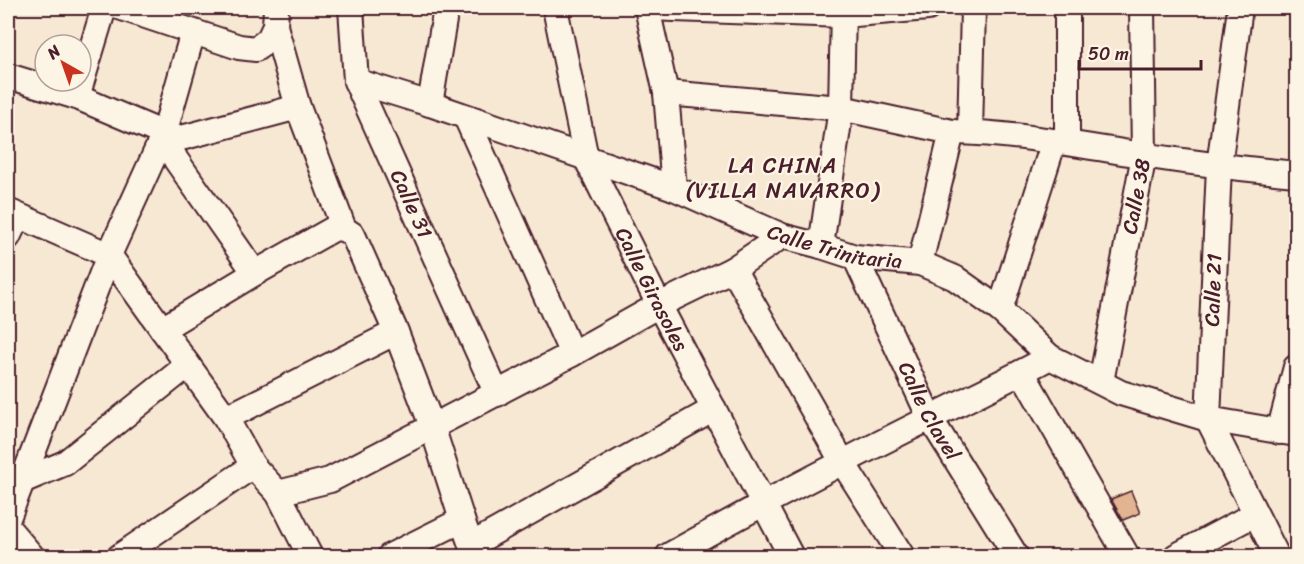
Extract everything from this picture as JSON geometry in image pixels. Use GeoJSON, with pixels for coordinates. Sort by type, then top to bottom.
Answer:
{"type":"FeatureCollection","features":[{"type":"Feature","properties":{"kind":"street"},"geometry":{"type":"LineString","coordinates":[[77,97],[104,8]]}},
{"type":"Feature","properties":{"kind":"street"},"geometry":{"type":"LineString","coordinates":[[122,8],[239,47],[256,49],[269,39],[275,17]]}},
{"type":"Feature","properties":{"kind":"street","name":"Calle 31"},"geometry":{"type":"LineString","coordinates":[[351,8],[356,81],[497,394]]}},
{"type":"Feature","properties":{"kind":"street"},"geometry":{"type":"LineString","coordinates":[[430,104],[446,8]]}},
{"type":"Feature","properties":{"kind":"street","name":"Calle Girasoles"},"geometry":{"type":"LineString","coordinates":[[555,8],[586,158],[659,305],[791,556]]}},
{"type":"Feature","properties":{"kind":"street"},"geometry":{"type":"LineString","coordinates":[[674,188],[666,93],[647,8],[843,11],[928,8]]}},
{"type":"Feature","properties":{"kind":"street"},"geometry":{"type":"LineString","coordinates":[[920,263],[961,132],[974,8]]}},
{"type":"Feature","properties":{"kind":"street"},"geometry":{"type":"LineString","coordinates":[[1000,310],[1060,142],[1067,8]]}},
{"type":"Feature","properties":{"kind":"street","name":"Calle 38"},"geometry":{"type":"LineString","coordinates":[[1101,382],[1144,155],[1142,8]]}},
{"type":"Feature","properties":{"kind":"street","name":"Calle 21"},"geometry":{"type":"LineString","coordinates":[[1240,8],[1219,166],[1208,419],[1277,556]]}},
{"type":"Feature","properties":{"kind":"street"},"geometry":{"type":"LineString","coordinates":[[821,246],[841,108],[843,11]]}},
{"type":"Feature","properties":{"kind":"street"},"geometry":{"type":"LineString","coordinates":[[275,17],[298,108],[344,228],[353,235],[396,333],[432,426],[473,551],[714,409]]}},
{"type":"Feature","properties":{"kind":"street"},"geometry":{"type":"LineString","coordinates":[[8,518],[110,255],[165,134],[193,32]]}},
{"type":"Feature","properties":{"kind":"street"},"geometry":{"type":"LineString","coordinates":[[8,76],[77,97],[176,138],[298,108]]}},
{"type":"Feature","properties":{"kind":"street","name":"Calle Trinitaria"},"geometry":{"type":"LineString","coordinates":[[356,81],[430,104],[674,188],[782,236],[855,257],[920,263],[955,278],[1000,310],[1050,357],[1121,393],[1208,419],[1288,433]]}},
{"type":"Feature","properties":{"kind":"street"},"geometry":{"type":"LineString","coordinates":[[666,93],[841,108],[961,132],[1060,142],[1219,166],[1296,174]]}},
{"type":"Feature","properties":{"kind":"street"},"geometry":{"type":"LineString","coordinates":[[466,117],[572,354]]}},
{"type":"Feature","properties":{"kind":"street"},"geometry":{"type":"LineString","coordinates":[[165,134],[177,160],[255,273]]}},
{"type":"Feature","properties":{"kind":"street"},"geometry":{"type":"LineString","coordinates":[[11,221],[110,255],[225,418],[253,466],[278,493],[310,556]]}},
{"type":"Feature","properties":{"kind":"street"},"geometry":{"type":"LineString","coordinates":[[162,328],[335,228],[344,228]]}},
{"type":"Feature","properties":{"kind":"street"},"geometry":{"type":"LineString","coordinates":[[278,493],[330,480],[497,394],[659,305],[733,269],[782,236]]}},
{"type":"Feature","properties":{"kind":"street","name":"Calle Clavel"},"geometry":{"type":"LineString","coordinates":[[855,257],[930,418],[1016,556]]}},
{"type":"Feature","properties":{"kind":"street"},"geometry":{"type":"LineString","coordinates":[[733,269],[843,463],[902,556]]}},
{"type":"Feature","properties":{"kind":"street"},"geometry":{"type":"LineString","coordinates":[[225,418],[396,333]]}},
{"type":"Feature","properties":{"kind":"street"},"geometry":{"type":"LineString","coordinates":[[668,556],[1050,357]]}},
{"type":"Feature","properties":{"kind":"street"},"geometry":{"type":"LineString","coordinates":[[22,481],[65,463],[188,365]]}},
{"type":"Feature","properties":{"kind":"street"},"geometry":{"type":"LineString","coordinates":[[1288,433],[1296,367]]}},
{"type":"Feature","properties":{"kind":"street"},"geometry":{"type":"LineString","coordinates":[[1022,372],[1127,556]]}},
{"type":"Feature","properties":{"kind":"street"},"geometry":{"type":"LineString","coordinates":[[120,556],[253,466]]}},
{"type":"Feature","properties":{"kind":"street"},"geometry":{"type":"LineString","coordinates":[[1176,556],[1256,514]]}},
{"type":"Feature","properties":{"kind":"street"},"geometry":{"type":"LineString","coordinates":[[390,556],[462,520]]}},
{"type":"Feature","properties":{"kind":"street"},"geometry":{"type":"LineString","coordinates":[[8,528],[32,556]]}},
{"type":"Feature","properties":{"kind":"building"},"geometry":{"type":"Polygon","coordinates":[[[1131,491],[1140,513],[1123,520],[1111,499],[1131,491]]]}},
{"type":"Feature","properties":{"kind":"district","name":"LA CHINA (VILLA NAVARRO)"},"geometry":{"type":"Point","coordinates":[783,178]}}]}
